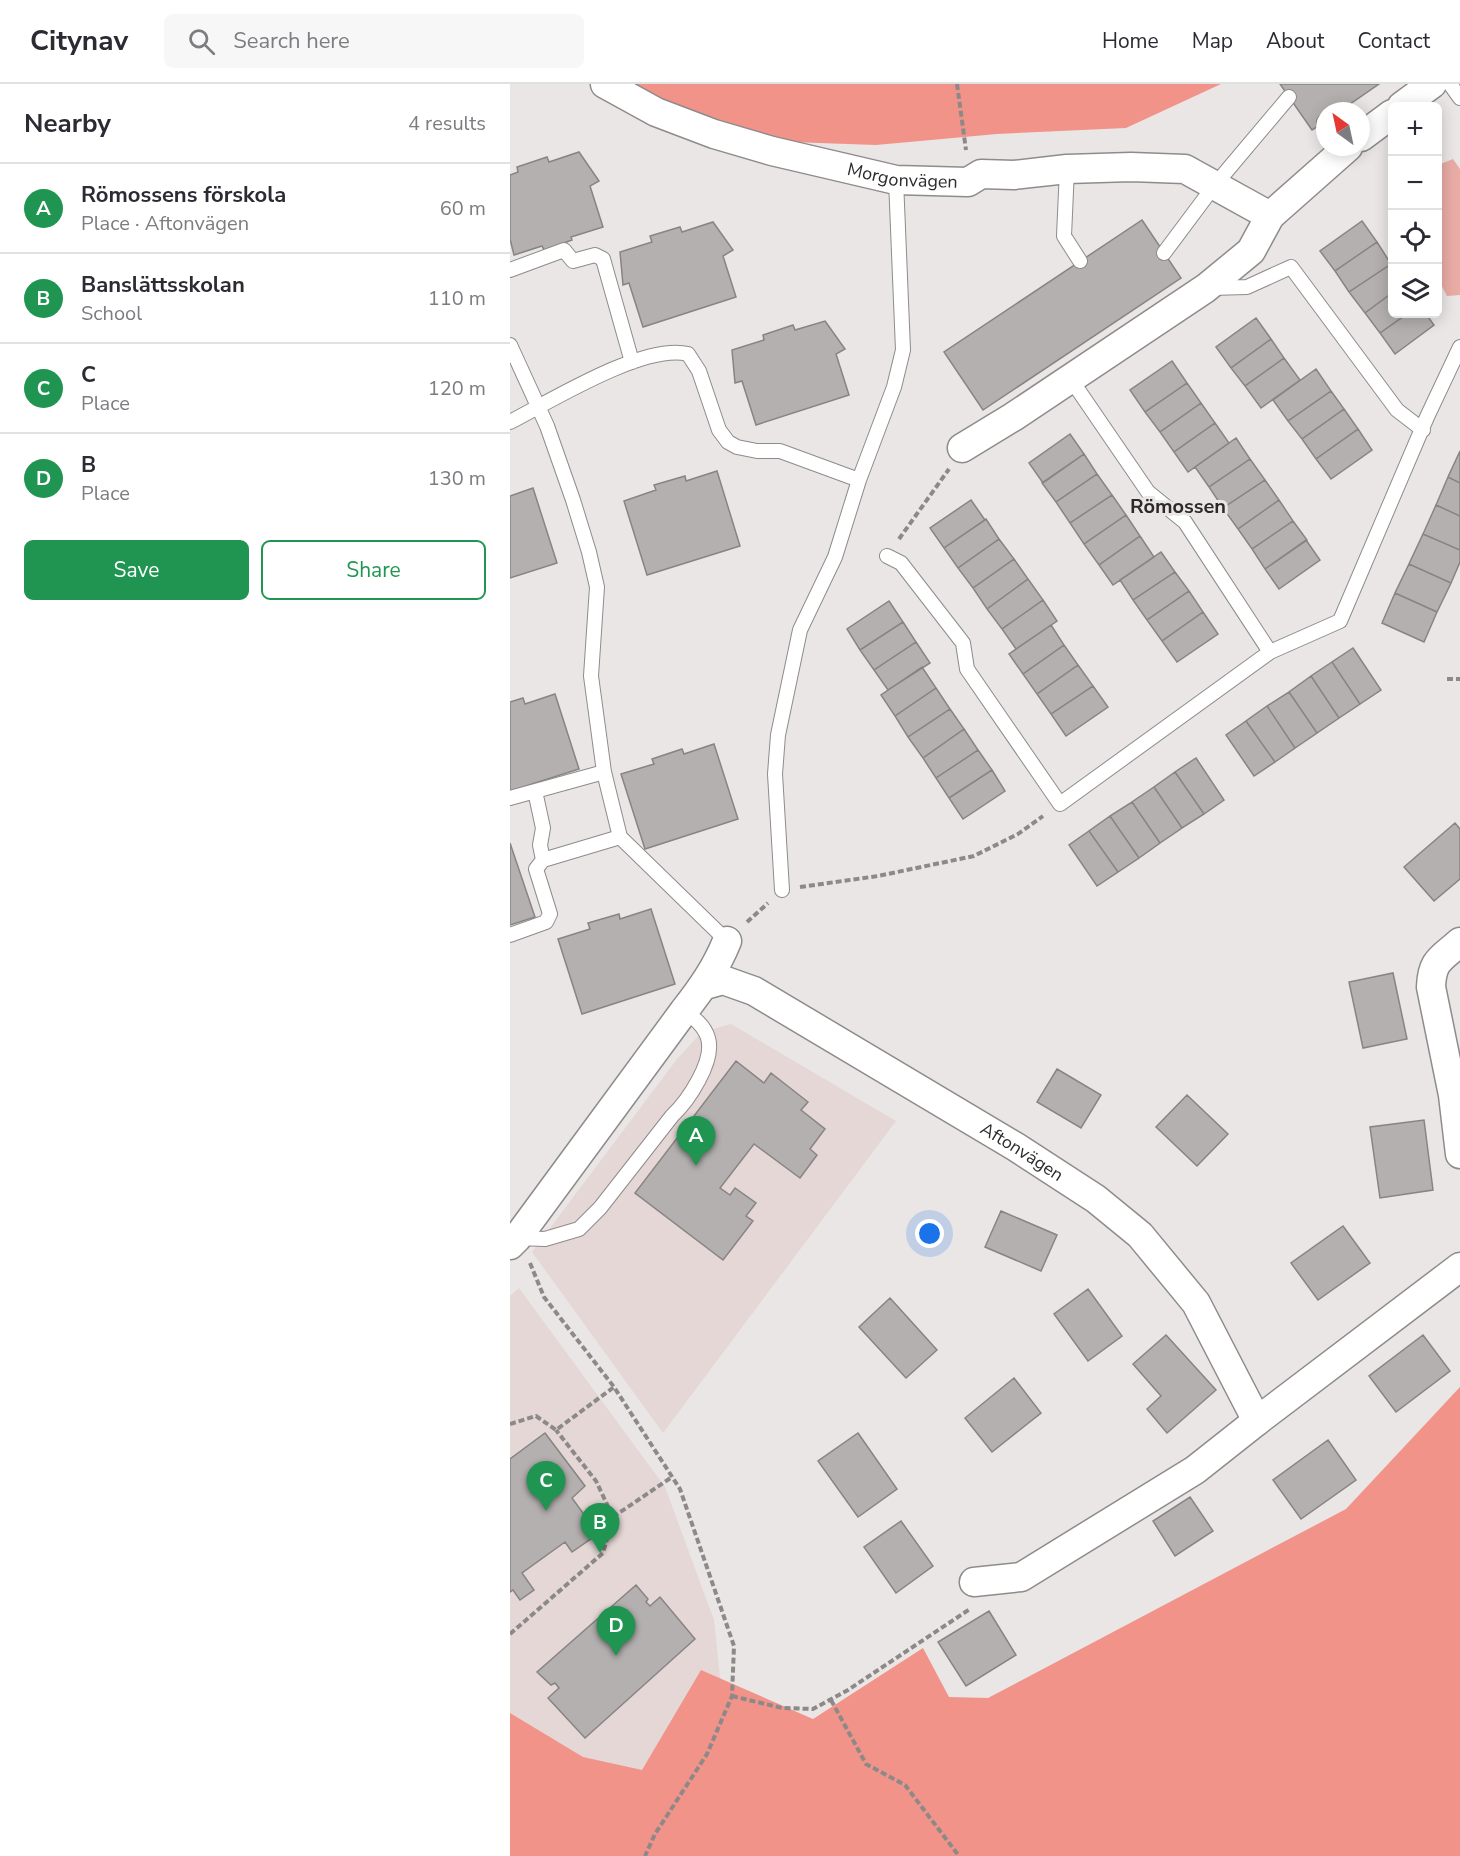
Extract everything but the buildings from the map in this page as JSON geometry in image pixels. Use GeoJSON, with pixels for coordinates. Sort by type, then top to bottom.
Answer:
{"type":"FeatureCollection","features":[{"type":"Feature","properties":{"kind":"street","name":"Morgonvägen"},"geometry":{"type":"LineString","coordinates":[[605,84],[656,112],[714,134],[772,151],[896,180],[968,182],[981,174],[1014,175],[1067,169],[1131,167],[1185,169],[1270,216]]}},
{"type":"Feature","properties":{"kind":"street"},"geometry":{"type":"LineString","coordinates":[[1407,102],[1432,84]]}},
{"type":"Feature","properties":{"kind":"street"},"geometry":{"type":"LineString","coordinates":[[1370,130],[1388,117]]}},
{"type":"Feature","properties":{"kind":"street"},"geometry":{"type":"LineString","coordinates":[[962,448],[1206,288],[1251,251],[1270,216],[1337,156]]}},
{"type":"Feature","properties":{"kind":"street"},"geometry":{"type":"LineString","coordinates":[[514,1241],[705,985],[727,941]]}},
{"type":"Feature","properties":{"kind":"street"},"geometry":{"type":"LineString","coordinates":[[1460,942],[1438,960],[1432,972],[1431,987],[1452,1095],[1460,1154]]}},
{"type":"Feature","properties":{"kind":"street","name":"Aftonvägen"},"geometry":{"type":"LineString","coordinates":[[705,985],[723,980],[753,991],[1016,1147],[1096,1199],[1140,1235],[1196,1303],[1257,1421]]}},
{"type":"Feature","properties":{"kind":"street"},"geometry":{"type":"LineString","coordinates":[[974,1582],[1021,1577],[1195,1470],[1460,1267]]}},
{"type":"Feature","properties":{"kind":"lane"},"geometry":{"type":"LineString","coordinates":[[1450,84],[1460,98]]}},
{"type":"Feature","properties":{"kind":"lane"},"geometry":{"type":"LineString","coordinates":[[1164,253],[1214,186],[1289,97]]}},
{"type":"Feature","properties":{"kind":"lane"},"geometry":{"type":"LineString","coordinates":[[1067,169],[1064,236],[1080,261]]}},
{"type":"Feature","properties":{"kind":"lane"},"geometry":{"type":"LineString","coordinates":[[782,890],[775,774],[778,735],[800,630],[836,557],[859,480],[894,387],[903,350],[896,180]]}},
{"type":"Feature","properties":{"kind":"lane"},"geometry":{"type":"LineString","coordinates":[[510,270],[564,250],[573,261],[595,255],[603,260],[632,362]]}},
{"type":"Feature","properties":{"kind":"lane"},"geometry":{"type":"LineString","coordinates":[[1206,288],[1247,287],[1291,267],[1398,410],[1423,430]]}},
{"type":"Feature","properties":{"kind":"lane"},"geometry":{"type":"LineString","coordinates":[[510,347],[546,426],[573,500],[597,587],[591,676],[604,772],[620,837],[727,941]]}},
{"type":"Feature","properties":{"kind":"lane"},"geometry":{"type":"LineString","coordinates":[[887,556],[901,563],[963,643],[967,669],[1060,804],[1270,652],[1340,621],[1460,347]]}},
{"type":"Feature","properties":{"kind":"lane"},"geometry":{"type":"LineString","coordinates":[[510,422],[599,375],[632,362],[677,351],[688,354],[699,371],[719,430],[728,442],[737,447],[757,451],[780,451],[859,480]]}},
{"type":"Feature","properties":{"kind":"lane"},"geometry":{"type":"LineString","coordinates":[[1070,378],[1148,492],[1185,522],[1270,652]]}},
{"type":"Feature","properties":{"kind":"lane"},"geometry":{"type":"LineString","coordinates":[[510,798],[604,772]]}},
{"type":"Feature","properties":{"kind":"lane"},"geometry":{"type":"LineString","coordinates":[[535,791],[543,828],[540,845],[543,860]]}},
{"type":"Feature","properties":{"kind":"lane"},"geometry":{"type":"LineString","coordinates":[[510,935],[546,922],[550,914],[536,869],[543,860],[620,837]]}},
{"type":"Feature","properties":{"kind":"lane"},"geometry":{"type":"LineString","coordinates":[[514,1241],[545,1239],[579,1229],[600,1208],[672,1116],[682,1107],[702,1074],[708,1056],[709,1039],[697,1019],[684,1011]]}},
{"type":"Feature","properties":{"kind":"path"},"geometry":{"type":"LineString","coordinates":[[957,84],[966,149],[981,174]]}},
{"type":"Feature","properties":{"kind":"path"},"geometry":{"type":"LineString","coordinates":[[887,556],[962,448]]}},
{"type":"Feature","properties":{"kind":"path"},"geometry":{"type":"LineString","coordinates":[[1447,679],[1460,679]]}},
{"type":"Feature","properties":{"kind":"path"},"geometry":{"type":"LineString","coordinates":[[727,941],[782,890],[878,876],[974,856],[1018,834],[1060,804]]}},
{"type":"Feature","properties":{"kind":"path"},"geometry":{"type":"LineString","coordinates":[[514,1241],[544,1297],[614,1387],[680,1489],[734,1646],[732,1696],[707,1754],[655,1834],[645,1856]]}},
{"type":"Feature","properties":{"kind":"path"},"geometry":{"type":"LineString","coordinates":[[556,1430],[614,1387]]}},
{"type":"Feature","properties":{"kind":"path"},"geometry":{"type":"LineString","coordinates":[[510,1424],[536,1416],[556,1430],[596,1481],[613,1517]]}},
{"type":"Feature","properties":{"kind":"path"},"geometry":{"type":"LineString","coordinates":[[510,1634],[603,1553],[613,1517],[672,1477]]}},
{"type":"Feature","properties":{"kind":"path"},"geometry":{"type":"LineString","coordinates":[[732,1696],[782,1708],[813,1709],[831,1700],[973,1607],[974,1582]]}},
{"type":"Feature","properties":{"kind":"path"},"geometry":{"type":"LineString","coordinates":[[831,1700],[866,1764],[905,1785],[959,1856]]}},
{"type":"Feature","properties":{"kind":"shaded area"},"geometry":{"type":"Polygon","coordinates":[[[631,84],[1221,84],[1126,128],[997,134],[876,145],[791,142],[651,99],[631,84]]]}},
{"type":"Feature","properties":{"kind":"shaded area"},"geometry":{"type":"Polygon","coordinates":[[[1453,159],[1460,169],[1460,295],[1447,296],[1442,287],[1442,163],[1453,159]]]}},
{"type":"Feature","properties":{"kind":"shaded area"},"geometry":{"type":"Polygon","coordinates":[[[731,1024],[896,1121],[663,1433],[532,1252],[677,1059],[702,1032],[731,1024]]]}},
{"type":"Feature","properties":{"kind":"shaded area"},"geometry":{"type":"Polygon","coordinates":[[[519,1288],[665,1487],[714,1620],[722,1696],[697,1754],[510,1856],[510,1296],[519,1288]]]}},
{"type":"Feature","properties":{"kind":"shaded area"},"geometry":{"type":"Polygon","coordinates":[[[1460,1387],[1460,1856],[510,1856],[510,1713],[583,1757],[642,1770],[701,1670],[813,1719],[923,1648],[949,1697],[988,1698],[1346,1509],[1460,1387]]]}},
{"type":"Feature","properties":{"kind":"place","name":"Römossens förskola"},"geometry":{"type":"Point","coordinates":[696,1166]}},
{"type":"Feature","properties":{"kind":"place","name":"C"},"geometry":{"type":"Point","coordinates":[546,1511]}},
{"type":"Feature","properties":{"kind":"place","name":"Banslättsskolan"},"geometry":{"type":"Point","coordinates":[600,1553]}},
{"type":"Feature","properties":{"kind":"place","name":"B"},"geometry":{"type":"Point","coordinates":[616,1656]}},
{"type":"Feature","properties":{"kind":"district","name":"Römossen"},"geometry":{"type":"Point","coordinates":[1178,506]}}]}
